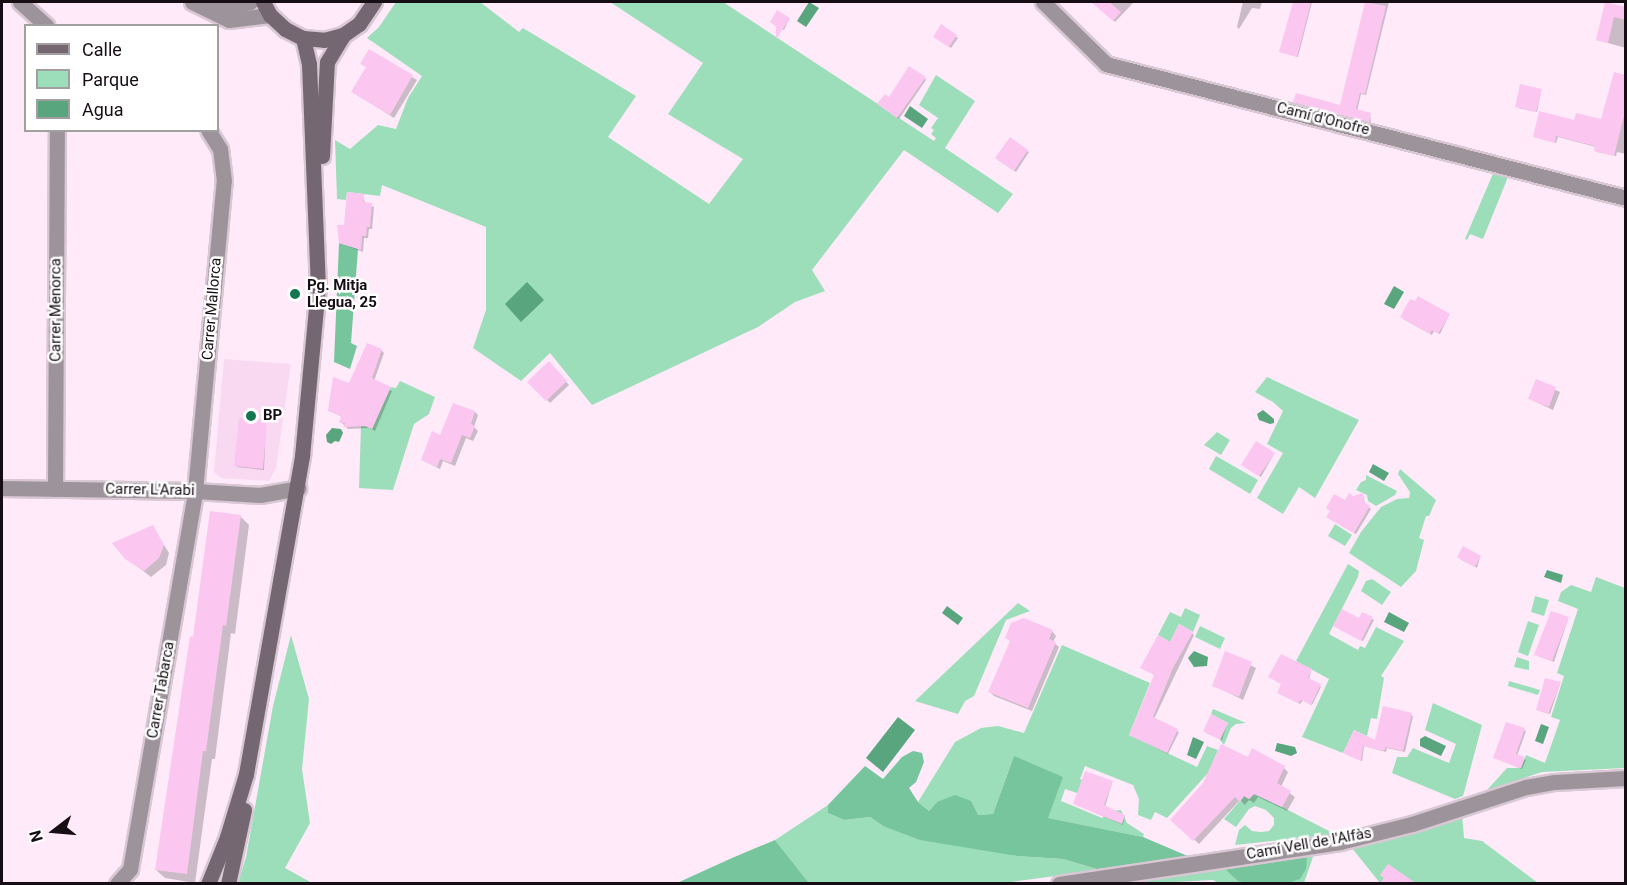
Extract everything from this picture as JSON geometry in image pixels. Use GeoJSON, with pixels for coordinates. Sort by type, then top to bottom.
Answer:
{"type":"FeatureCollection","features":[{"type":"Feature","properties":{"kind":"street"},"geometry":{"type":"LineString","coordinates":[[20,2],[45,24]]}},
{"type":"Feature","properties":{"kind":"street"},"geometry":{"type":"LineString","coordinates":[[192,2],[229,20],[267,8],[285,29],[303,38],[324,40],[343,35],[359,24],[374,2]]}},
{"type":"Feature","properties":{"kind":"street"},"geometry":{"type":"LineString","coordinates":[[212,10],[250,2]]}},
{"type":"Feature","properties":{"kind":"street","name":"Camí d'Onofre"},"geometry":{"type":"LineString","coordinates":[[1043,2],[1106,64],[1626,198]]}},
{"type":"Feature","properties":{"kind":"street"},"geometry":{"type":"LineString","coordinates":[[207,884],[227,837],[246,774],[298,488],[314,344],[327,62],[343,35]]}},
{"type":"Feature","properties":{"kind":"street"},"geometry":{"type":"LineString","coordinates":[[303,38],[309,64],[317,243]]}},
{"type":"Feature","properties":{"kind":"street","name":"Carrer Menorca"},"geometry":{"type":"LineString","coordinates":[[55,489],[57,132]]}},
{"type":"Feature","properties":{"kind":"street","name":"Carrer Mallorca"},"geometry":{"type":"LineString","coordinates":[[195,491],[224,181],[220,150],[209,132]]}},
{"type":"Feature","properties":{"kind":"street","name":"Carrer L'Arabi"},"geometry":{"type":"LineString","coordinates":[[2,488],[195,491],[260,495],[298,488]]}},
{"type":"Feature","properties":{"kind":"street","name":"Carrer Tabarca"},"geometry":{"type":"LineString","coordinates":[[117,884],[130,869],[195,491]]}},
{"type":"Feature","properties":{"kind":"street"},"geometry":{"type":"LineString","coordinates":[[228,884],[245,806],[246,774]]}},
{"type":"Feature","properties":{"kind":"street","name":"Camí Vell de l'Alfàs"},"geometry":{"type":"LineString","coordinates":[[1059,884],[1340,842],[1412,824],[1526,787],[1555,782],[1626,778]]}},
{"type":"Feature","properties":{"kind":"shaded area"},"geometry":{"type":"Polygon","coordinates":[[[339,243],[358,249],[351,343],[357,346],[350,369],[334,362],[339,243]]]}},
{"type":"Feature","properties":{"kind":"shaded area","name":"BP"},"geometry":{"type":"Polygon","coordinates":[[[224,359],[291,364],[276,468],[269,481],[221,478],[214,472],[224,359]]]}},
{"type":"Feature","properties":{"kind":"shaded area"},"geometry":{"type":"Polygon","coordinates":[[[913,751],[922,753],[924,762],[916,782],[909,788],[918,802],[929,811],[937,802],[955,795],[971,801],[978,815],[993,814],[1014,756],[1063,777],[1048,818],[1143,837],[1190,857],[1100,870],[1063,859],[1017,856],[920,840],[883,826],[870,817],[844,820],[828,813],[828,805],[865,766],[883,779],[902,757],[913,751]]]}},
{"type":"Feature","properties":{"kind":"shaded area"},"geometry":{"type":"Polygon","coordinates":[[[775,840],[809,883],[677,883],[732,858],[775,840]]]}},
{"type":"Feature","properties":{"kind":"shaded area"},"geometry":{"type":"Polygon","coordinates":[[[1288,858],[1307,858],[1306,869],[1300,879],[1287,883],[1238,881],[1226,870],[1234,864],[1261,864],[1288,858]]]}},
{"type":"Feature","properties":{"kind":"green space"},"geometry":{"type":"Polygon","coordinates":[[[396,2],[480,2],[519,32],[523,28],[636,96],[608,137],[709,204],[743,159],[668,114],[703,63],[610,2],[723,2],[934,141],[936,138],[931,134],[934,130],[931,128],[938,118],[919,105],[936,75],[975,101],[945,148],[1013,194],[998,213],[904,150],[812,270],[825,291],[795,302],[758,327],[592,405],[550,353],[521,381],[473,348],[486,310],[486,227],[382,185],[380,196],[347,192],[346,200],[337,199],[335,140],[350,149],[378,125],[396,129],[408,98],[422,76],[367,38],[379,27],[396,2]]]}},
{"type":"Feature","properties":{"kind":"green space"},"geometry":{"type":"Polygon","coordinates":[[[1495,169],[1510,172],[1483,239],[1470,234],[1467,240],[1465,239],[1495,169]]]}},
{"type":"Feature","properties":{"kind":"green space"},"geometry":{"type":"Polygon","coordinates":[[[1267,377],[1359,420],[1315,498],[1299,487],[1283,514],[1257,498],[1283,453],[1267,444],[1283,411],[1273,402],[1255,392],[1267,377]]]}},
{"type":"Feature","properties":{"kind":"green space"},"geometry":{"type":"Polygon","coordinates":[[[400,381],[435,397],[429,414],[414,424],[393,490],[359,488],[361,425],[372,429],[390,387],[396,388],[400,381]]]}},
{"type":"Feature","properties":{"kind":"green space"},"geometry":{"type":"Polygon","coordinates":[[[1217,432],[1230,440],[1221,455],[1204,445],[1217,432]]]}},
{"type":"Feature","properties":{"kind":"green space"},"geometry":{"type":"Polygon","coordinates":[[[1216,456],[1258,480],[1250,494],[1209,469],[1216,456]]]}},
{"type":"Feature","properties":{"kind":"green space"},"geometry":{"type":"Polygon","coordinates":[[[1400,469],[1436,500],[1429,516],[1426,516],[1419,538],[1424,540],[1416,571],[1401,587],[1349,553],[1361,532],[1381,507],[1397,499],[1409,498],[1410,492],[1398,474],[1400,469]]]}},
{"type":"Feature","properties":{"kind":"green space"},"geometry":{"type":"Polygon","coordinates":[[[1366,475],[1397,491],[1395,495],[1376,506],[1368,501],[1367,495],[1356,490],[1361,482],[1366,480],[1366,475]]]}},
{"type":"Feature","properties":{"kind":"green space"},"geometry":{"type":"Polygon","coordinates":[[[1335,524],[1352,535],[1345,546],[1328,536],[1335,524]]]}},
{"type":"Feature","properties":{"kind":"green space"},"geometry":{"type":"Polygon","coordinates":[[[1348,564],[1359,571],[1358,577],[1329,634],[1358,650],[1360,646],[1365,648],[1376,627],[1404,641],[1381,676],[1384,678],[1377,719],[1371,718],[1367,736],[1354,730],[1343,753],[1302,737],[1329,679],[1296,661],[1348,564]]]}},
{"type":"Feature","properties":{"kind":"green space"},"geometry":{"type":"Polygon","coordinates":[[[1596,577],[1625,588],[1625,768],[1542,772],[1487,790],[1507,768],[1521,768],[1526,755],[1545,763],[1560,720],[1551,717],[1564,676],[1557,673],[1578,609],[1558,601],[1561,592],[1571,585],[1591,592],[1596,577]]]}},
{"type":"Feature","properties":{"kind":"green space"},"geometry":{"type":"Polygon","coordinates":[[[1372,579],[1391,592],[1382,605],[1361,591],[1366,581],[1372,579]]]}},
{"type":"Feature","properties":{"kind":"green space"},"geometry":{"type":"Polygon","coordinates":[[[1535,596],[1549,600],[1544,616],[1531,612],[1535,596]]]}},
{"type":"Feature","properties":{"kind":"green space"},"geometry":{"type":"Polygon","coordinates":[[[1018,603],[1030,611],[1006,620],[974,696],[965,701],[958,714],[915,701],[1018,603]]]}},
{"type":"Feature","properties":{"kind":"green space"},"geometry":{"type":"Polygon","coordinates":[[[1185,608],[1200,615],[1193,632],[1179,624],[1170,642],[1158,635],[1170,612],[1181,617],[1185,608]]]}},
{"type":"Feature","properties":{"kind":"green space"},"geometry":{"type":"Polygon","coordinates":[[[1528,621],[1539,625],[1528,656],[1518,652],[1528,621]]]}},
{"type":"Feature","properties":{"kind":"green space"},"geometry":{"type":"Polygon","coordinates":[[[1200,626],[1225,638],[1220,649],[1195,637],[1200,626]]]}},
{"type":"Feature","properties":{"kind":"green space"},"geometry":{"type":"Polygon","coordinates":[[[291,635],[309,699],[302,769],[310,823],[285,868],[312,883],[238,883],[246,857],[273,706],[291,635]]]}},
{"type":"Feature","properties":{"kind":"green space"},"geometry":{"type":"Polygon","coordinates":[[[1062,645],[1150,683],[1129,735],[1197,767],[1207,746],[1218,750],[1208,773],[1167,818],[1155,812],[1151,820],[1138,815],[1139,799],[1133,785],[1085,766],[1080,779],[1084,781],[1080,794],[1065,789],[1061,801],[1102,818],[1111,811],[1121,810],[1127,823],[1144,834],[1143,837],[1047,818],[1014,756],[993,814],[978,815],[937,802],[929,811],[918,802],[955,742],[981,728],[998,726],[1024,733],[1062,645]]]}},
{"type":"Feature","properties":{"kind":"green space"},"geometry":{"type":"Polygon","coordinates":[[[1517,657],[1529,661],[1529,670],[1514,667],[1517,657]]]}},
{"type":"Feature","properties":{"kind":"green space"},"geometry":{"type":"Polygon","coordinates":[[[1509,681],[1540,690],[1538,695],[1508,686],[1509,681]]]}},
{"type":"Feature","properties":{"kind":"green space"},"geometry":{"type":"Polygon","coordinates":[[[1433,703],[1482,725],[1463,796],[1455,799],[1392,773],[1397,757],[1407,757],[1413,748],[1449,763],[1456,744],[1425,730],[1433,703]]]}},
{"type":"Feature","properties":{"kind":"green space"},"geometry":{"type":"Polygon","coordinates":[[[1213,709],[1246,723],[1236,724],[1231,728],[1224,745],[1220,740],[1228,723],[1211,714],[1213,709]]]}},
{"type":"Feature","properties":{"kind":"green space"},"geometry":{"type":"Polygon","coordinates":[[[1254,794],[1335,834],[1235,845],[1239,830],[1245,825],[1252,831],[1261,832],[1269,831],[1274,825],[1274,818],[1266,810],[1255,806],[1249,809],[1236,827],[1224,819],[1244,796],[1249,799],[1254,794]]]}},
{"type":"Feature","properties":{"kind":"green space"},"geometry":{"type":"Polygon","coordinates":[[[828,805],[828,813],[844,820],[870,817],[883,826],[1017,856],[1063,859],[1100,870],[996,884],[809,883],[775,840],[828,805]]]}},
{"type":"Feature","properties":{"kind":"green space"},"geometry":{"type":"Polygon","coordinates":[[[1462,814],[1464,838],[1482,841],[1538,883],[1380,883],[1351,847],[1462,814]]]}},
{"type":"Feature","properties":{"kind":"green space"},"geometry":{"type":"Polygon","coordinates":[[[1315,851],[1304,883],[1220,884],[1213,880],[1137,884],[1139,877],[1315,851]]]}},
{"type":"Feature","properties":{"kind":"water"},"geometry":{"type":"Polygon","coordinates":[[[809,2],[819,8],[806,27],[797,21],[809,2]]]}},
{"type":"Feature","properties":{"kind":"water"},"geometry":{"type":"Polygon","coordinates":[[[910,106],[928,119],[922,128],[904,116],[910,106]]]}},
{"type":"Feature","properties":{"kind":"water"},"geometry":{"type":"Polygon","coordinates":[[[527,282],[544,300],[521,322],[505,304],[527,282]]]}},
{"type":"Feature","properties":{"kind":"water"},"geometry":{"type":"Polygon","coordinates":[[[1394,286],[1404,292],[1394,309],[1384,304],[1394,286]]]}},
{"type":"Feature","properties":{"kind":"water"},"geometry":{"type":"Polygon","coordinates":[[[1263,410],[1274,419],[1274,423],[1259,420],[1257,414],[1263,410]]]}},
{"type":"Feature","properties":{"kind":"water"},"geometry":{"type":"Polygon","coordinates":[[[332,428],[341,429],[343,433],[339,442],[335,441],[331,444],[327,442],[326,435],[332,428]]]}},
{"type":"Feature","properties":{"kind":"water"},"geometry":{"type":"Polygon","coordinates":[[[1373,464],[1389,473],[1384,481],[1369,472],[1373,464]]]}},
{"type":"Feature","properties":{"kind":"water"},"geometry":{"type":"Polygon","coordinates":[[[1547,570],[1563,575],[1561,583],[1544,577],[1547,570]]]}},
{"type":"Feature","properties":{"kind":"water"},"geometry":{"type":"Polygon","coordinates":[[[947,606],[963,618],[958,625],[942,613],[947,606]]]}},
{"type":"Feature","properties":{"kind":"water"},"geometry":{"type":"Polygon","coordinates":[[[1389,612],[1409,623],[1404,632],[1384,622],[1389,612]]]}},
{"type":"Feature","properties":{"kind":"water"},"geometry":{"type":"Polygon","coordinates":[[[1194,651],[1208,657],[1207,666],[1194,667],[1188,658],[1194,651]]]}},
{"type":"Feature","properties":{"kind":"water"},"geometry":{"type":"Polygon","coordinates":[[[898,717],[915,730],[883,772],[866,758],[898,717]]]}},
{"type":"Feature","properties":{"kind":"water"},"geometry":{"type":"Polygon","coordinates":[[[1541,724],[1549,727],[1543,744],[1535,741],[1541,724]]]}},
{"type":"Feature","properties":{"kind":"water"},"geometry":{"type":"Polygon","coordinates":[[[1425,736],[1446,746],[1441,756],[1420,746],[1420,739],[1425,736]]]}},
{"type":"Feature","properties":{"kind":"water"},"geometry":{"type":"Polygon","coordinates":[[[1193,737],[1204,742],[1196,759],[1187,755],[1193,737]]]}},
{"type":"Feature","properties":{"kind":"water"},"geometry":{"type":"Polygon","coordinates":[[[1277,743],[1295,747],[1297,753],[1291,756],[1275,751],[1277,743]]]}},
{"type":"Feature","properties":{"kind":"building"},"geometry":{"type":"Polygon","coordinates":[[[1091,2],[1109,2],[1121,12],[1113,21],[1091,2]]]}},
{"type":"Feature","properties":{"kind":"building"},"geometry":{"type":"Polygon","coordinates":[[[1293,2],[1311,2],[1297,57],[1279,52],[1293,2]]]}},
{"type":"Feature","properties":{"kind":"building"},"geometry":{"type":"Polygon","coordinates":[[[1365,2],[1386,6],[1365,94],[1360,93],[1356,109],[1371,113],[1369,122],[1293,102],[1296,93],[1340,105],[1365,2]]]}},
{"type":"Feature","properties":{"kind":"building"},"geometry":{"type":"Polygon","coordinates":[[[1605,2],[1626,7],[1626,20],[1614,17],[1608,43],[1596,40],[1605,2]]]}},
{"type":"Feature","properties":{"kind":"building"},"geometry":{"type":"Polygon","coordinates":[[[777,10],[790,18],[776,39],[776,26],[770,22],[777,10]]]}},
{"type":"Feature","properties":{"kind":"building"},"geometry":{"type":"Polygon","coordinates":[[[941,24],[957,35],[949,47],[933,37],[941,24]]]}},
{"type":"Feature","properties":{"kind":"building"},"geometry":{"type":"Polygon","coordinates":[[[369,49],[413,75],[390,115],[351,92],[366,67],[360,64],[369,49]]]}},
{"type":"Feature","properties":{"kind":"building"},"geometry":{"type":"Polygon","coordinates":[[[909,66],[926,77],[897,118],[877,104],[885,94],[889,97],[909,66]]]}},
{"type":"Feature","properties":{"kind":"building"},"geometry":{"type":"Polygon","coordinates":[[[1614,72],[1626,75],[1626,108],[1614,156],[1594,151],[1595,146],[1556,136],[1555,143],[1533,137],[1539,111],[1574,120],[1576,113],[1601,119],[1614,72]]]}},
{"type":"Feature","properties":{"kind":"building"},"geometry":{"type":"Polygon","coordinates":[[[1520,84],[1542,89],[1536,112],[1515,107],[1520,84]]]}},
{"type":"Feature","properties":{"kind":"building"},"geometry":{"type":"Polygon","coordinates":[[[1010,137],[1028,150],[1014,171],[995,158],[1010,137]]]}},
{"type":"Feature","properties":{"kind":"building"},"geometry":{"type":"Polygon","coordinates":[[[347,192],[364,194],[363,202],[372,203],[370,227],[367,227],[366,236],[362,236],[361,250],[339,243],[337,225],[344,225],[347,192]]]}},
{"type":"Feature","properties":{"kind":"building"},"geometry":{"type":"Polygon","coordinates":[[[1418,296],[1450,314],[1438,334],[1432,330],[1430,334],[1400,317],[1410,299],[1415,301],[1418,296]]]}},
{"type":"Feature","properties":{"kind":"building"},"geometry":{"type":"Polygon","coordinates":[[[367,343],[382,349],[372,378],[391,387],[372,429],[366,426],[344,427],[345,423],[339,423],[341,416],[328,411],[333,377],[349,383],[367,343]]]}},
{"type":"Feature","properties":{"kind":"building"},"geometry":{"type":"Polygon","coordinates":[[[549,361],[567,381],[546,401],[527,382],[549,361]]]}},
{"type":"Feature","properties":{"kind":"building"},"geometry":{"type":"Polygon","coordinates":[[[1536,379],[1556,387],[1549,407],[1528,399],[1536,379]]]}},
{"type":"Feature","properties":{"kind":"building"},"geometry":{"type":"Polygon","coordinates":[[[453,403],[475,411],[471,424],[475,426],[470,438],[462,435],[451,463],[440,459],[437,467],[421,460],[432,431],[440,435],[453,403]]]}},
{"type":"Feature","properties":{"kind":"building"},"geometry":{"type":"Polygon","coordinates":[[[239,418],[267,420],[263,469],[234,466],[239,418]]]}},
{"type":"Feature","properties":{"kind":"building"},"geometry":{"type":"Polygon","coordinates":[[[1256,441],[1275,453],[1259,476],[1241,465],[1256,441]]]}},
{"type":"Feature","properties":{"kind":"building"},"geometry":{"type":"Polygon","coordinates":[[[1349,493],[1353,496],[1363,493],[1364,502],[1370,506],[1354,533],[1326,517],[1330,511],[1326,508],[1334,494],[1345,500],[1349,493]]]}},
{"type":"Feature","properties":{"kind":"building"},"geometry":{"type":"Polygon","coordinates":[[[210,511],[241,515],[206,751],[203,751],[187,874],[155,870],[190,636],[193,637],[210,511]]]}},
{"type":"Feature","properties":{"kind":"building"},"geometry":{"type":"Polygon","coordinates":[[[153,525],[164,545],[159,558],[144,571],[125,559],[112,543],[153,525]]]}},
{"type":"Feature","properties":{"kind":"building"},"geometry":{"type":"Polygon","coordinates":[[[1463,546],[1481,556],[1475,567],[1457,557],[1463,546]]]}},
{"type":"Feature","properties":{"kind":"building"},"geometry":{"type":"Polygon","coordinates":[[[1342,609],[1359,618],[1362,612],[1373,617],[1361,641],[1333,626],[1342,609]]]}},
{"type":"Feature","properties":{"kind":"building"},"geometry":{"type":"Polygon","coordinates":[[[1551,611],[1569,617],[1552,661],[1534,655],[1551,611]]]}},
{"type":"Feature","properties":{"kind":"building"},"geometry":{"type":"Polygon","coordinates":[[[1024,618],[1053,630],[1049,639],[1056,642],[1028,708],[988,692],[1010,641],[1005,638],[1011,623],[1024,618]]]}},
{"type":"Feature","properties":{"kind":"building"},"geometry":{"type":"Polygon","coordinates":[[[1179,624],[1193,632],[1173,668],[1153,717],[1178,729],[1167,753],[1129,735],[1154,675],[1140,668],[1158,635],[1170,642],[1179,624]]]}},
{"type":"Feature","properties":{"kind":"building"},"geometry":{"type":"Polygon","coordinates":[[[1225,651],[1252,662],[1239,697],[1212,686],[1225,651]]]}},
{"type":"Feature","properties":{"kind":"building"},"geometry":{"type":"Polygon","coordinates":[[[1281,654],[1312,669],[1308,678],[1321,684],[1311,705],[1301,700],[1298,703],[1277,693],[1281,684],[1268,677],[1281,654]]]}},
{"type":"Feature","properties":{"kind":"building"},"geometry":{"type":"Polygon","coordinates":[[[1545,678],[1561,682],[1548,714],[1536,710],[1545,678]]]}},
{"type":"Feature","properties":{"kind":"building"},"geometry":{"type":"Polygon","coordinates":[[[1383,706],[1412,713],[1403,751],[1386,747],[1384,751],[1363,746],[1361,761],[1343,753],[1354,730],[1375,740],[1383,706]]]}},
{"type":"Feature","properties":{"kind":"building"},"geometry":{"type":"Polygon","coordinates":[[[1211,714],[1228,723],[1220,740],[1203,731],[1211,714]]]}},
{"type":"Feature","properties":{"kind":"building"},"geometry":{"type":"Polygon","coordinates":[[[1506,722],[1525,728],[1516,754],[1525,757],[1521,768],[1493,758],[1506,722]]]}},
{"type":"Feature","properties":{"kind":"building"},"geometry":{"type":"Polygon","coordinates":[[[1221,744],[1248,757],[1252,748],[1285,766],[1277,783],[1291,791],[1282,807],[1254,794],[1249,799],[1244,796],[1240,802],[1235,797],[1193,841],[1170,820],[1203,783],[1221,744]]]}},
{"type":"Feature","properties":{"kind":"building"},"geometry":{"type":"Polygon","coordinates":[[[1085,771],[1113,781],[1104,805],[1125,815],[1122,824],[1073,804],[1085,771]]]}},
{"type":"Feature","properties":{"kind":"building"},"geometry":{"type":"Polygon","coordinates":[[[1388,864],[1417,884],[1379,884],[1384,878],[1380,875],[1388,864]]]}},
{"type":"Feature","properties":{"kind":"place","name":"Pg. Mitja Llegua, 25"},"geometry":{"type":"Point","coordinates":[295,294]}},
{"type":"Feature","properties":{"kind":"place","name":"BP"},"geometry":{"type":"Point","coordinates":[251,416]}}]}
